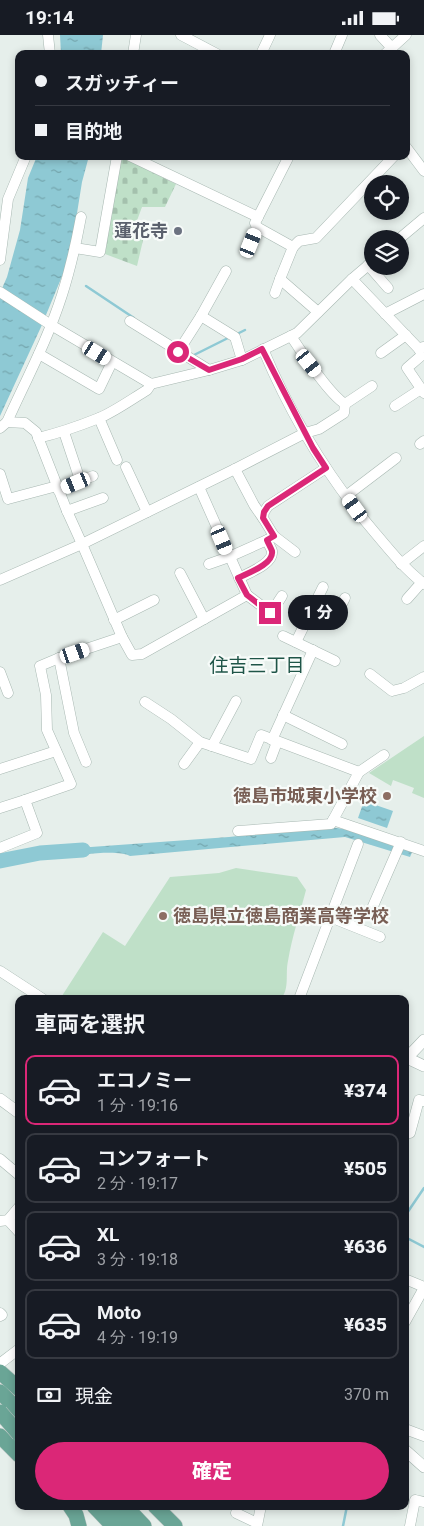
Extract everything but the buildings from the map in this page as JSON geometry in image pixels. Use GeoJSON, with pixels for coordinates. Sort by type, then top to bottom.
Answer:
{"type":"FeatureCollection","features":[{"type":"Feature","properties":{"kind":"main road"},"geometry":{"type":"LineString","coordinates":[[1,1367],[15,1384]]}},
{"type":"Feature","properties":{"kind":"main road"},"geometry":{"type":"LineString","coordinates":[[0,1383],[15,1396]]}},
{"type":"Feature","properties":{"kind":"main road"},"geometry":{"type":"LineString","coordinates":[[0,1392],[15,1407]]}},
{"type":"Feature","properties":{"kind":"main road"},"geometry":{"type":"LineString","coordinates":[[0,1411],[15,1425]]}},
{"type":"Feature","properties":{"kind":"main road"},"geometry":{"type":"LineString","coordinates":[[0,1411],[15,1429]]}},
{"type":"Feature","properties":{"kind":"main road"},"geometry":{"type":"LineString","coordinates":[[1,1439],[15,1451]]}},
{"type":"Feature","properties":{"kind":"main road"},"geometry":{"type":"LineString","coordinates":[[98,1510],[113,1526]]}},
{"type":"Feature","properties":{"kind":"main road"},"geometry":{"type":"LineString","coordinates":[[115,1510],[130,1526]]}},
{"type":"Feature","properties":{"kind":"main road"},"geometry":{"type":"LineString","coordinates":[[129,1510],[144,1526]]}},
{"type":"Feature","properties":{"kind":"main road"},"geometry":{"type":"LineString","coordinates":[[142,1510],[157,1526]]}},
{"type":"Feature","properties":{"kind":"main road"},"geometry":{"type":"LineString","coordinates":[[160,1510],[175,1526]]}},
{"type":"Feature","properties":{"kind":"main road"},"geometry":{"type":"LineString","coordinates":[[79,1516],[100,1526]]}},
{"type":"Feature","properties":{"kind":"street"},"geometry":{"type":"LineString","coordinates":[[39,35],[49,37],[50,50]]}},
{"type":"Feature","properties":{"kind":"street"},"geometry":{"type":"LineString","coordinates":[[134,50],[136,35]]}},
{"type":"Feature","properties":{"kind":"street"},"geometry":{"type":"LineString","coordinates":[[183,35],[210,50]]}},
{"type":"Feature","properties":{"kind":"street"},"geometry":{"type":"LineString","coordinates":[[263,50],[270,35]]}},
{"type":"Feature","properties":{"kind":"street"},"geometry":{"type":"LineString","coordinates":[[336,50],[342,35]]}},
{"type":"Feature","properties":{"kind":"street"},"geometry":{"type":"LineString","coordinates":[[380,35],[388,50]]}},
{"type":"Feature","properties":{"kind":"street"},"geometry":{"type":"LineString","coordinates":[[389,50],[406,35]]}},
{"type":"Feature","properties":{"kind":"street"},"geometry":{"type":"LineString","coordinates":[[410,152],[424,171]]}},
{"type":"Feature","properties":{"kind":"street"},"geometry":{"type":"LineString","coordinates":[[0,260],[4,200],[24,160]]}},
{"type":"Feature","properties":{"kind":"street"},"geometry":{"type":"LineString","coordinates":[[75,248],[100,253],[116,160]]}},
{"type":"Feature","properties":{"kind":"street"},"geometry":{"type":"LineString","coordinates":[[138,160],[258,222],[293,247]]}},
{"type":"Feature","properties":{"kind":"street"},"geometry":{"type":"LineString","coordinates":[[251,243],[258,222],[287,160]]}},
{"type":"Feature","properties":{"kind":"street"},"geometry":{"type":"LineString","coordinates":[[275,293],[293,247],[299,241],[316,238],[390,160]]}},
{"type":"Feature","properties":{"kind":"street"},"geometry":{"type":"LineString","coordinates":[[3,425],[39,354],[48,323],[69,273],[81,217]]}},
{"type":"Feature","properties":{"kind":"street"},"geometry":{"type":"LineString","coordinates":[[409,231],[424,218]]}},
{"type":"Feature","properties":{"kind":"street"},"geometry":{"type":"LineString","coordinates":[[38,437],[64,432],[99,418],[147,390],[151,384],[209,370],[242,359],[297,333],[364,269]]}},
{"type":"Feature","properties":{"kind":"street"},"geometry":{"type":"LineString","coordinates":[[179,349],[201,316],[226,271]]}},
{"type":"Feature","properties":{"kind":"street"},"geometry":{"type":"LineString","coordinates":[[378,275],[388,288]]}},
{"type":"Feature","properties":{"kind":"street"},"geometry":{"type":"LineString","coordinates":[[280,279],[318,312]]}},
{"type":"Feature","properties":{"kind":"street"},"geometry":{"type":"LineString","coordinates":[[352,279],[406,335],[422,348],[422,355],[407,368],[423,391],[395,406]]}},
{"type":"Feature","properties":{"kind":"street"},"geometry":{"type":"LineString","coordinates":[[0,292],[112,362],[151,384]]}},
{"type":"Feature","properties":{"kind":"street"},"geometry":{"type":"LineString","coordinates":[[386,314],[424,294]]}},
{"type":"Feature","properties":{"kind":"street"},"geometry":{"type":"LineString","coordinates":[[201,316],[235,337],[242,359]]}},
{"type":"Feature","properties":{"kind":"street"},"geometry":{"type":"LineString","coordinates":[[130,321],[179,349],[209,370]]}},
{"type":"Feature","properties":{"kind":"street"},"geometry":{"type":"LineString","coordinates":[[381,353],[406,335]]}},
{"type":"Feature","properties":{"kind":"street"},"geometry":{"type":"LineString","coordinates":[[291,336],[338,400],[345,404]]}},
{"type":"Feature","properties":{"kind":"street"},"geometry":{"type":"LineString","coordinates":[[263,349],[305,433],[326,468],[364,520],[401,564],[423,583],[407,599]]}},
{"type":"Feature","properties":{"kind":"street"},"geometry":{"type":"LineString","coordinates":[[39,354],[99,389],[112,362]]}},
{"type":"Feature","properties":{"kind":"street"},"geometry":{"type":"LineString","coordinates":[[0,580],[82,544],[305,433],[319,429],[344,413],[345,404],[372,386]]}},
{"type":"Feature","properties":{"kind":"street"},"geometry":{"type":"LineString","coordinates":[[99,418],[117,460]]}},
{"type":"Feature","properties":{"kind":"street"},"geometry":{"type":"LineString","coordinates":[[3,425],[25,423],[36,432],[67,511],[114,620],[132,655],[142,653],[247,595]]}},
{"type":"Feature","properties":{"kind":"street"},"geometry":{"type":"LineString","coordinates":[[64,432],[78,474]]}},
{"type":"Feature","properties":{"kind":"street"},"geometry":{"type":"LineString","coordinates":[[346,496],[396,458]]}},
{"type":"Feature","properties":{"kind":"street"},"geometry":{"type":"LineString","coordinates":[[126,467],[146,513]]}},
{"type":"Feature","properties":{"kind":"street"},"geometry":{"type":"LineString","coordinates":[[263,518],[268,506],[326,468]]}},
{"type":"Feature","properties":{"kind":"street"},"geometry":{"type":"LineString","coordinates":[[235,469],[263,518],[272,551],[266,563],[238,578]]}},
{"type":"Feature","properties":{"kind":"street"},"geometry":{"type":"LineString","coordinates":[[0,474],[8,499],[58,488],[93,476]]}},
{"type":"Feature","properties":{"kind":"street"},"geometry":{"type":"LineString","coordinates":[[199,487],[247,595],[270,613],[282,596]]}},
{"type":"Feature","properties":{"kind":"street"},"geometry":{"type":"LineString","coordinates":[[67,511],[103,498]]}},
{"type":"Feature","properties":{"kind":"street"},"geometry":{"type":"LineString","coordinates":[[209,564],[270,538]]}},
{"type":"Feature","properties":{"kind":"street"},"geometry":{"type":"LineString","coordinates":[[270,538],[296,552]]}},
{"type":"Feature","properties":{"kind":"street"},"geometry":{"type":"LineString","coordinates":[[401,564],[424,546]]}},
{"type":"Feature","properties":{"kind":"street"},"geometry":{"type":"LineString","coordinates":[[180,573],[204,619]]}},
{"type":"Feature","properties":{"kind":"street"},"geometry":{"type":"LineString","coordinates":[[296,642],[323,587]]}},
{"type":"Feature","properties":{"kind":"street"},"geometry":{"type":"LineString","coordinates":[[314,605],[334,620],[345,598]]}},
{"type":"Feature","properties":{"kind":"street"},"geometry":{"type":"LineString","coordinates":[[114,620],[154,600]]}},
{"type":"Feature","properties":{"kind":"street"},"geometry":{"type":"LineString","coordinates":[[283,636],[335,661]]}},
{"type":"Feature","properties":{"kind":"street"},"geometry":{"type":"LineString","coordinates":[[0,808],[71,784],[47,729],[46,695],[40,666],[122,637]]}},
{"type":"Feature","properties":{"kind":"street"},"geometry":{"type":"LineString","coordinates":[[271,757],[274,741],[283,715],[313,650]]}},
{"type":"Feature","properties":{"kind":"street"},"geometry":{"type":"LineString","coordinates":[[59,658],[74,733],[86,762]]}},
{"type":"Feature","properties":{"kind":"street"},"geometry":{"type":"LineString","coordinates":[[0,672],[8,693]]}},
{"type":"Feature","properties":{"kind":"street"},"geometry":{"type":"LineString","coordinates":[[370,674],[392,691],[404,688],[424,677]]}},
{"type":"Feature","properties":{"kind":"street"},"geometry":{"type":"LineString","coordinates":[[212,746],[236,701]]}},
{"type":"Feature","properties":{"kind":"street"},"geometry":{"type":"LineString","coordinates":[[146,702],[200,742],[251,759],[261,735],[359,772]]}},
{"type":"Feature","properties":{"kind":"street"},"geometry":{"type":"LineString","coordinates":[[283,715],[342,744]]}},
{"type":"Feature","properties":{"kind":"street"},"geometry":{"type":"LineString","coordinates":[[184,764],[200,742]]}},
{"type":"Feature","properties":{"kind":"street"},"geometry":{"type":"LineString","coordinates":[[0,769],[56,751]]}},
{"type":"Feature","properties":{"kind":"street"},"geometry":{"type":"LineString","coordinates":[[238,831],[331,824],[359,772],[384,755]]}},
{"type":"Feature","properties":{"kind":"street"},"geometry":{"type":"LineString","coordinates":[[0,849],[37,833],[25,800]]}},
{"type":"Feature","properties":{"kind":"street"},"geometry":{"type":"LineString","coordinates":[[332,821],[399,847],[424,851]]}},
{"type":"Feature","properties":{"kind":"street"},"geometry":{"type":"LineString","coordinates":[[301,995],[358,844]]}},
{"type":"Feature","properties":{"kind":"street"},"geometry":{"type":"LineString","coordinates":[[370,913],[399,847]]}},
{"type":"Feature","properties":{"kind":"street"},"geometry":{"type":"LineString","coordinates":[[330,917],[380,937]]}},
{"type":"Feature","properties":{"kind":"street"},"geometry":{"type":"LineString","coordinates":[[0,971],[37,995]]}},
{"type":"Feature","properties":{"kind":"street"},"geometry":{"type":"LineString","coordinates":[[409,1055],[424,1040]]}},
{"type":"Feature","properties":{"kind":"street"},"geometry":{"type":"LineString","coordinates":[[409,1059],[424,1066]]}},
{"type":"Feature","properties":{"kind":"street"},"geometry":{"type":"LineString","coordinates":[[410,1133],[419,1100],[424,1101]]}},
{"type":"Feature","properties":{"kind":"street"},"geometry":{"type":"LineString","coordinates":[[1,1102],[15,1111]]}},
{"type":"Feature","properties":{"kind":"street"},"geometry":{"type":"LineString","coordinates":[[1,1161],[15,1172]]}},
{"type":"Feature","properties":{"kind":"street"},"geometry":{"type":"LineString","coordinates":[[15,1211],[4,1221],[15,1229]]}},
{"type":"Feature","properties":{"kind":"street"},"geometry":{"type":"LineString","coordinates":[[409,1281],[424,1288],[409,1315]]}},
{"type":"Feature","properties":{"kind":"street"},"geometry":{"type":"LineString","coordinates":[[1,1367],[15,1353]]}},
{"type":"Feature","properties":{"kind":"street"},"geometry":{"type":"LineString","coordinates":[[409,1430],[424,1436]]}},
{"type":"Feature","properties":{"kind":"street"},"geometry":{"type":"LineString","coordinates":[[1,1439],[15,1431]]}},
{"type":"Feature","properties":{"kind":"street"},"geometry":{"type":"LineString","coordinates":[[409,1453],[424,1467]]}},
{"type":"Feature","properties":{"kind":"street"},"geometry":{"type":"LineString","coordinates":[[410,1526],[415,1500],[424,1502]]}},
{"type":"Feature","properties":{"kind":"street"},"geometry":{"type":"LineString","coordinates":[[236,1513],[257,1524],[260,1510]]}},
{"type":"Feature","properties":{"kind":"green space"},"geometry":{"type":"Polygon","coordinates":[[[121,160],[127,160],[176,184],[165,207],[142,207],[135,226],[144,236],[137,266],[105,254],[121,160]]]}},
{"type":"Feature","properties":{"kind":"green space"},"geometry":{"type":"Polygon","coordinates":[[[424,736],[424,798],[412,793],[414,788],[393,780],[391,786],[369,773],[424,736]]]}},
{"type":"Feature","properties":{"kind":"green space"},"geometry":{"type":"Polygon","coordinates":[[[236,868],[297,877],[306,890],[287,966],[287,981],[284,995],[63,995],[103,932],[125,946],[170,877],[219,873],[236,868]]]}},
{"type":"Feature","properties":{"kind":"water"},"geometry":{"type":"Polygon","coordinates":[[[60,35],[103,35],[101,50],[61,50],[60,35]]]}},
{"type":"Feature","properties":{"kind":"water"},"geometry":{"type":"Polygon","coordinates":[[[35,160],[88,160],[82,182],[70,257],[41,327],[0,416],[0,293],[7,277],[20,230],[28,178],[35,160]]]}},
{"type":"Feature","properties":{"kind":"water"},"geometry":{"type":"Polygon","coordinates":[[[364,801],[393,811],[387,828],[358,818],[364,801]]]}},
{"type":"Feature","properties":{"kind":"water"},"geometry":{"type":"Polygon","coordinates":[[[321,827],[345,829],[413,850],[410,857],[345,837],[130,856],[108,853],[65,856],[63,849],[229,837],[321,827]]]}},
{"type":"Feature","properties":{"kind":"water"},"geometry":{"type":"Polygon","coordinates":[[[52,849],[52,857],[26,858],[0,864],[0,859],[13,854],[52,849]]]}},
{"type":"Feature","properties":{"kind":"waterway"},"geometry":{"type":"LineString","coordinates":[[86,286],[134,318]]}},
{"type":"Feature","properties":{"kind":"waterway"},"geometry":{"type":"LineString","coordinates":[[237,334],[245,330]]}},
{"type":"Feature","properties":{"kind":"waterway"},"geometry":{"type":"LineString","coordinates":[[192,356],[230,337]]}},
{"type":"Feature","properties":{"kind":"waterway"},"geometry":{"type":"LineString","coordinates":[[0,861],[40,853],[83,850]]}},
{"type":"Feature","properties":{"kind":"waterway"},"geometry":{"type":"LineString","coordinates":[[409,1210],[424,1188]]}},
{"type":"Feature","properties":{"kind":"waterway"},"geometry":{"type":"LineString","coordinates":[[409,1239],[424,1247]]}},
{"type":"Feature","properties":{"kind":"waterway"},"geometry":{"type":"LineString","coordinates":[[343,1526],[346,1510]]}},
{"type":"Feature","properties":{"kind":"place","name":"蓮花寺"},"geometry":{"type":"Point","coordinates":[178,231]}},
{"type":"Feature","properties":{"kind":"place","name":"徳島市城東小学校"},"geometry":{"type":"Point","coordinates":[387,796]}},
{"type":"Feature","properties":{"kind":"place","name":"徳島県立徳島商業高等学校"},"geometry":{"type":"Point","coordinates":[163,916]}},
{"type":"Feature","properties":{"kind":"district","name":"住吉三丁目"},"geometry":{"type":"Point","coordinates":[257,665]}},
{"type":"Feature","properties":{"kind":"route"},"geometry":{"type":"LineString","coordinates":[[178,352],[209,370],[242,359],[262,349],[313,448],[326,468],[268,506],[263,518],[274,536],[267,540],[272,555],[266,563],[238,578],[247,595],[270,613]]}}]}
